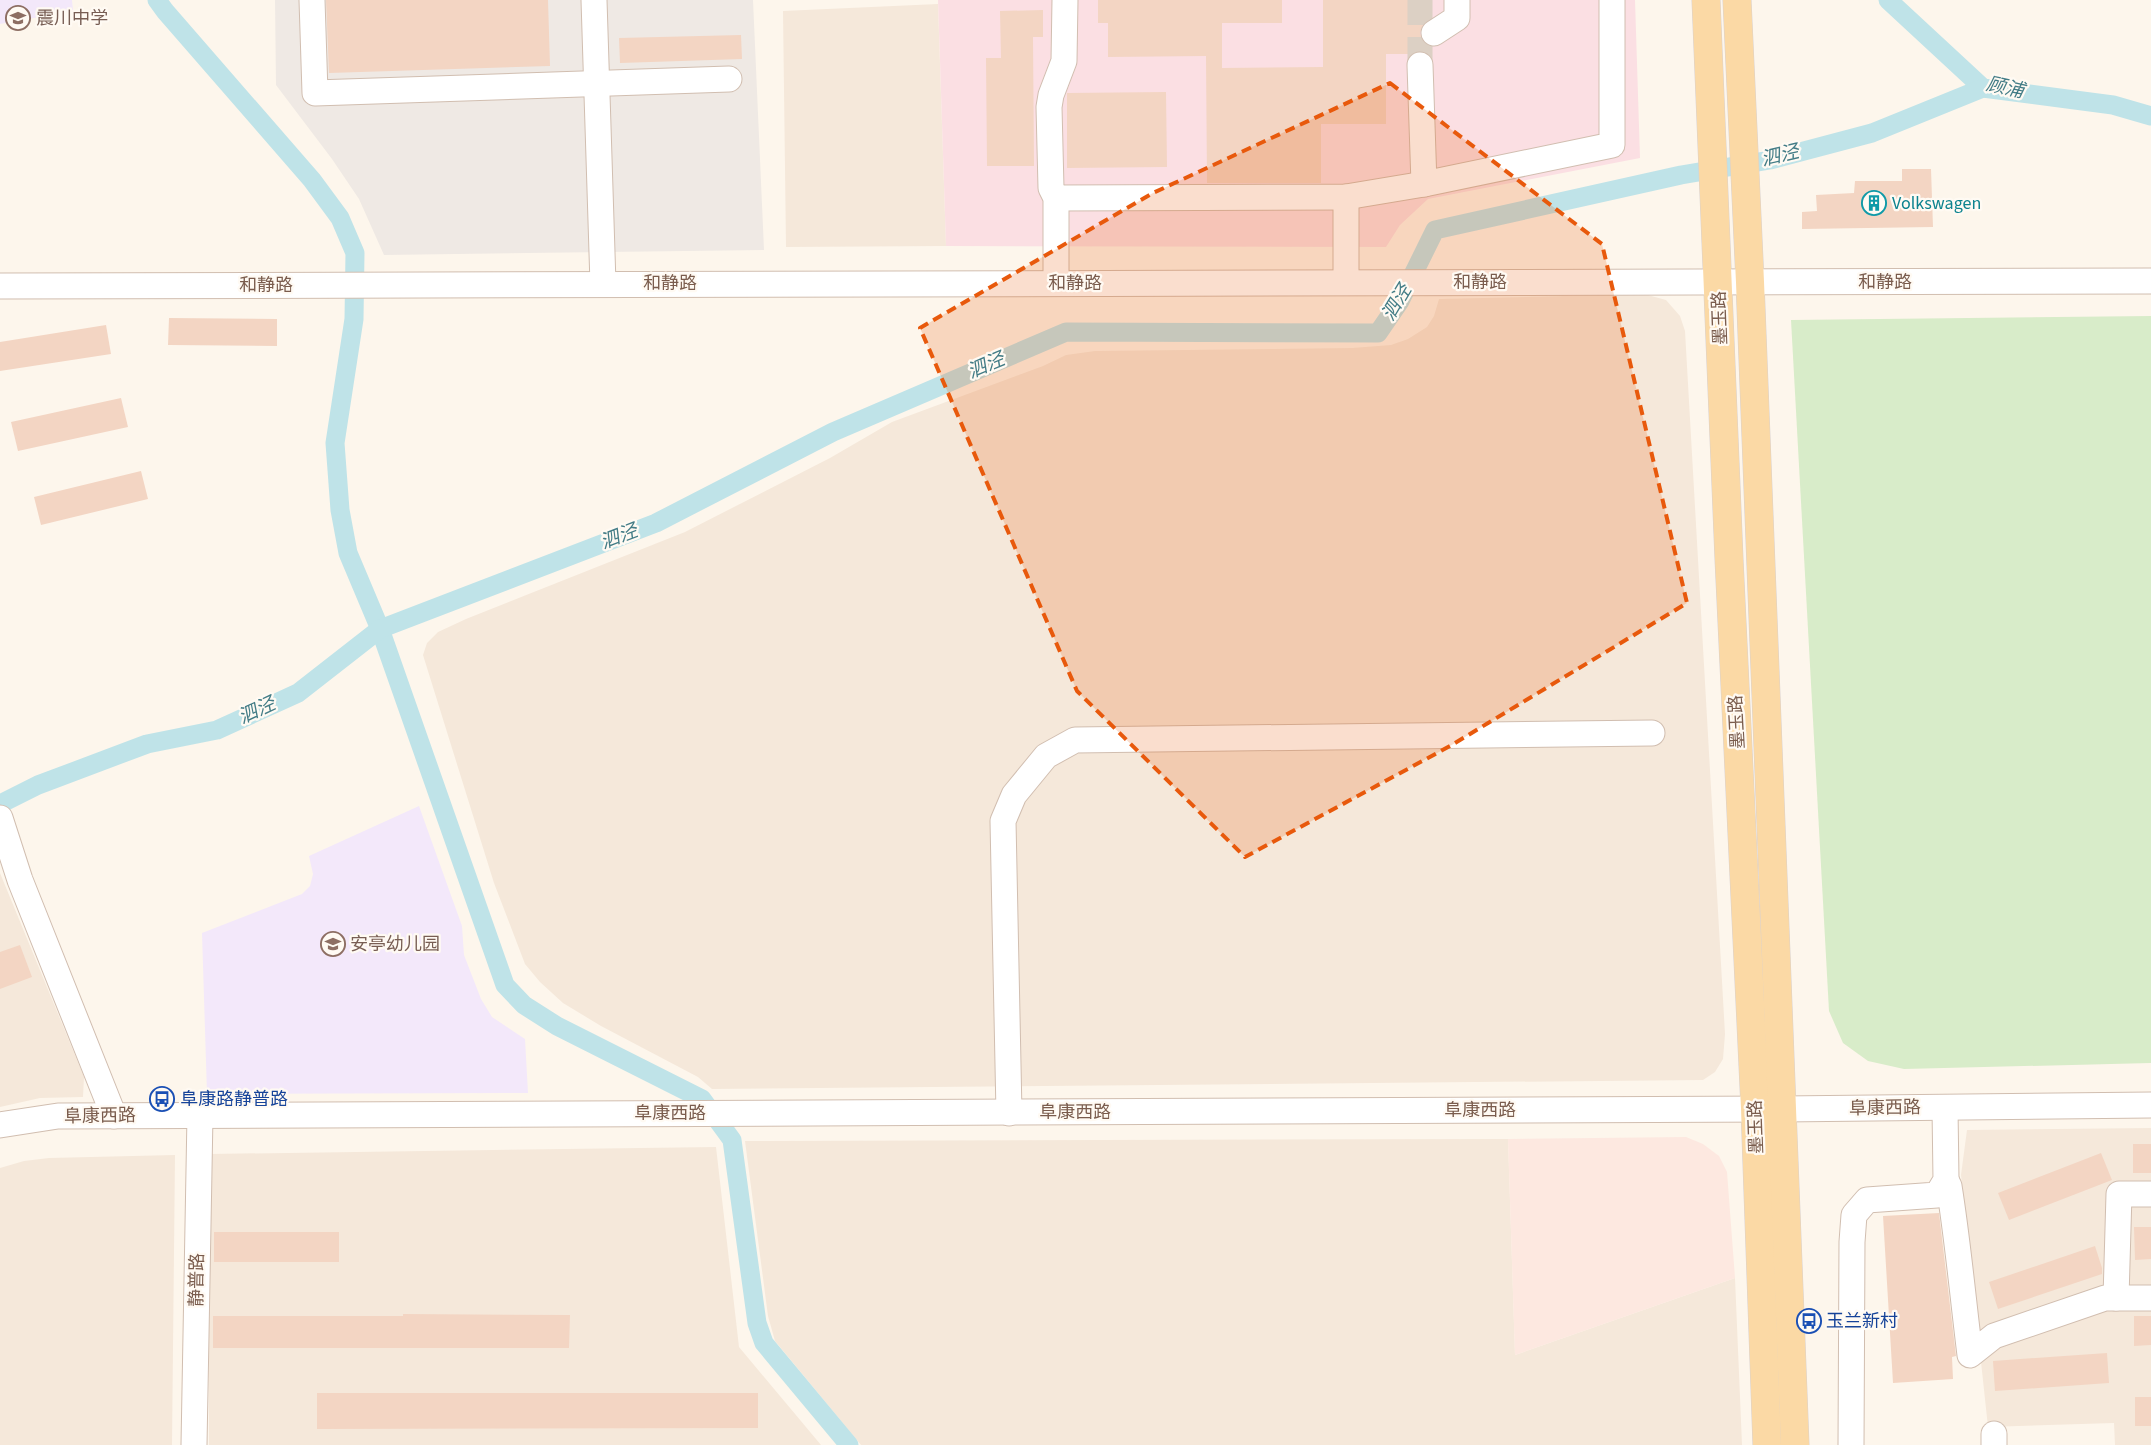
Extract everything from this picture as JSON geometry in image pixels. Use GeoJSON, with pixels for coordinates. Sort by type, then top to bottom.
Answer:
{"type":"FeatureCollection","features":[{"type":"Feature","properties":{"kind":"main road","name":"墨玉路"},"geometry":{"type":"LineString","coordinates":[[1706,0],[1716,198],[1729,569],[1755,1108],[1767,1445]]}},
{"type":"Feature","properties":{"kind":"main road","name":"墨玉路"},"geometry":{"type":"LineString","coordinates":[[1737,0],[1750,282],[1795,1445]]}},
{"type":"Feature","properties":{"kind":"street"},"geometry":{"type":"LineString","coordinates":[[312,0],[315,92],[729,79]]}},
{"type":"Feature","properties":{"kind":"street"},"geometry":{"type":"LineString","coordinates":[[594,0],[604,284]]}},
{"type":"Feature","properties":{"kind":"street"},"geometry":{"type":"LineString","coordinates":[[1056,283],[1056,198],[1051,188],[1049,107],[1051,95],[1064,61],[1065,0]]}},
{"type":"Feature","properties":{"kind":"street"},"geometry":{"type":"LineString","coordinates":[[1434,34],[1457,18],[1457,0]]}},
{"type":"Feature","properties":{"kind":"street"},"geometry":{"type":"LineString","coordinates":[[1056,198],[1346,197],[1424,184],[1612,145],[1612,0]]}},
{"type":"Feature","properties":{"kind":"street"},"geometry":{"type":"LineString","coordinates":[[1420,66],[1424,184]]}},
{"type":"Feature","properties":{"kind":"street"},"geometry":{"type":"LineString","coordinates":[[1346,197],[1346,282]]}},
{"type":"Feature","properties":{"kind":"street","name":"和静路"},"geometry":{"type":"LineString","coordinates":[[0,286],[2151,282]]}},
{"type":"Feature","properties":{"kind":"street"},"geometry":{"type":"LineString","coordinates":[[1010,1113],[1003,821],[1014,794],[1046,756],[1075,740],[1652,733]]}},
{"type":"Feature","properties":{"kind":"street"},"geometry":{"type":"LineString","coordinates":[[2,823],[20,880],[114,1116]]}},
{"type":"Feature","properties":{"kind":"street","name":"阜康西路"},"geometry":{"type":"LineString","coordinates":[[0,1125],[58,1116],[1782,1109],[2151,1105]]}},
{"type":"Feature","properties":{"kind":"street"},"geometry":{"type":"LineString","coordinates":[[1944,1108],[1946,1180],[1949,1186],[1956,1230],[1959,1272],[1970,1355],[1994,1336],[2105,1298],[2151,1298]]}},
{"type":"Feature","properties":{"kind":"street","name":"静普路"},"geometry":{"type":"LineString","coordinates":[[194,1445],[200,1116]]}},
{"type":"Feature","properties":{"kind":"street"},"geometry":{"type":"LineString","coordinates":[[1852,1445],[1852,1242],[1854,1215],[1867,1200],[1937,1195],[1946,1180]]}},
{"type":"Feature","properties":{"kind":"street"},"geometry":{"type":"LineString","coordinates":[[2116,1298],[2119,1194],[2151,1194]]}},
{"type":"Feature","properties":{"kind":"highlighted area"},"geometry":{"type":"Polygon","coordinates":[[[1390,83],[1602,244],[1687,603],[1450,746],[1245,857],[1077,691],[920,328],[1153,193],[1390,83]]]}},
{"type":"Feature","properties":{"kind":"shaded area","name":"震川中学"},"geometry":{"type":"Polygon","coordinates":[[[0,0],[72,0],[73,11],[0,24],[0,0]]]}},
{"type":"Feature","properties":{"kind":"shaded area"},"geometry":{"type":"Polygon","coordinates":[[[275,0],[753,0],[764,250],[384,255],[359,199],[332,159],[276,85],[275,0]]]}},
{"type":"Feature","properties":{"kind":"shaded area"},"geometry":{"type":"Polygon","coordinates":[[[938,0],[1635,0],[1640,158],[1428,199],[1400,225],[1386,247],[946,246],[938,0]]]}},
{"type":"Feature","properties":{"kind":"shaded area"},"geometry":{"type":"Polygon","coordinates":[[[938,4],[946,246],[786,247],[783,11],[938,4]]]}},
{"type":"Feature","properties":{"kind":"shaded area"},"geometry":{"type":"Polygon","coordinates":[[[1644,294],[1666,300],[1680,316],[1685,331],[1725,1034],[1723,1059],[1715,1072],[1703,1080],[712,1089],[698,1077],[601,1026],[563,1003],[540,982],[525,964],[494,883],[423,655],[427,643],[438,632],[466,619],[685,532],[830,458],[892,422],[1043,366],[1066,355],[1095,351],[1352,348],[1391,345],[1408,339],[1427,327],[1434,316],[1439,299],[1644,294]]]}},
{"type":"Feature","properties":{"kind":"shaded area","name":"安亭幼儿园"},"geometry":{"type":"Polygon","coordinates":[[[419,806],[462,926],[464,955],[481,999],[492,1017],[525,1039],[528,1093],[207,1094],[202,933],[302,894],[310,886],[313,874],[309,856],[419,806]]]}},
{"type":"Feature","properties":{"kind":"shaded area"},"geometry":{"type":"Polygon","coordinates":[[[0,873],[84,1077],[83,1097],[40,1098],[0,1107],[0,873]]]}},
{"type":"Feature","properties":{"kind":"shaded area"},"geometry":{"type":"Polygon","coordinates":[[[2151,1128],[2151,1445],[2115,1445],[2114,1423],[1988,1427],[1961,1175],[1967,1130],[2151,1128]]]}},
{"type":"Feature","properties":{"kind":"shaded area"},"geometry":{"type":"Polygon","coordinates":[[[1686,1137],[1703,1144],[1719,1156],[1727,1172],[1735,1278],[1515,1355],[1508,1139],[1686,1137]]]}},
{"type":"Feature","properties":{"kind":"shaded area"},"geometry":{"type":"Polygon","coordinates":[[[1508,1139],[1515,1355],[1735,1278],[1742,1445],[861,1445],[775,1341],[768,1316],[745,1141],[1508,1139]]]}},
{"type":"Feature","properties":{"kind":"shaded area"},"geometry":{"type":"Polygon","coordinates":[[[716,1147],[739,1347],[821,1445],[209,1445],[209,1154],[716,1147]]]}},
{"type":"Feature","properties":{"kind":"shaded area"},"geometry":{"type":"Polygon","coordinates":[[[175,1155],[172,1445],[0,1445],[0,1168],[24,1161],[49,1158],[175,1155]]]}},
{"type":"Feature","properties":{"kind":"green space"},"geometry":{"type":"Polygon","coordinates":[[[2151,316],[2151,1063],[1904,1069],[1868,1061],[1843,1043],[1829,1011],[1791,320],[2151,316]]]}},
{"type":"Feature","properties":{"kind":"building"},"geometry":{"type":"Polygon","coordinates":[[[326,0],[548,0],[550,66],[329,73],[326,0]]]}},
{"type":"Feature","properties":{"kind":"building"},"geometry":{"type":"Polygon","coordinates":[[[1098,0],[1282,0],[1282,23],[1222,23],[1222,68],[1323,67],[1323,0],[1423,0],[1423,25],[1420,33],[1423,51],[1411,54],[1386,54],[1386,124],[1321,124],[1321,183],[1207,183],[1206,56],[1108,57],[1108,23],[1098,23],[1098,0]]]}},
{"type":"Feature","properties":{"kind":"building"},"geometry":{"type":"Polygon","coordinates":[[[1043,10],[1043,37],[1033,37],[1034,166],[987,166],[986,58],[1001,58],[1000,11],[1043,10]]]}},
{"type":"Feature","properties":{"kind":"building"},"geometry":{"type":"Polygon","coordinates":[[[741,35],[742,59],[620,63],[619,38],[741,35]]]}},
{"type":"Feature","properties":{"kind":"building"},"geometry":{"type":"Polygon","coordinates":[[[1166,92],[1167,167],[1067,168],[1067,93],[1166,92]]]}},
{"type":"Feature","properties":{"kind":"building","name":"Volkswagen"},"geometry":{"type":"Polygon","coordinates":[[[1902,169],[1931,169],[1933,227],[1802,229],[1802,212],[1817,211],[1816,195],[1854,193],[1855,181],[1902,181],[1902,169]]]}},
{"type":"Feature","properties":{"kind":"building"},"geometry":{"type":"Polygon","coordinates":[[[169,318],[277,319],[277,346],[168,345],[169,318]]]}},
{"type":"Feature","properties":{"kind":"building"},"geometry":{"type":"Polygon","coordinates":[[[106,325],[111,354],[0,371],[0,342],[106,325]]]}},
{"type":"Feature","properties":{"kind":"building"},"geometry":{"type":"Polygon","coordinates":[[[121,398],[128,427],[18,451],[11,422],[121,398]]]}},
{"type":"Feature","properties":{"kind":"building"},"geometry":{"type":"Polygon","coordinates":[[[141,471],[148,499],[41,525],[34,497],[141,471]]]}},
{"type":"Feature","properties":{"kind":"building"},"geometry":{"type":"Polygon","coordinates":[[[20,945],[32,977],[0,989],[0,952],[20,945]]]}},
{"type":"Feature","properties":{"kind":"building"},"geometry":{"type":"Polygon","coordinates":[[[2133,1144],[2151,1144],[2151,1173],[2133,1173],[2133,1144]]]}},
{"type":"Feature","properties":{"kind":"building"},"geometry":{"type":"Polygon","coordinates":[[[2101,1153],[2112,1180],[2009,1220],[1998,1193],[2101,1153]]]}},
{"type":"Feature","properties":{"kind":"building"},"geometry":{"type":"Polygon","coordinates":[[[1939,1213],[1956,1356],[1952,1357],[1953,1379],[1893,1383],[1883,1216],[1939,1213]]]}},
{"type":"Feature","properties":{"kind":"building"},"geometry":{"type":"Polygon","coordinates":[[[2134,1227],[2151,1227],[2151,1259],[2135,1260],[2134,1227]]]}},
{"type":"Feature","properties":{"kind":"building"},"geometry":{"type":"Polygon","coordinates":[[[214,1232],[339,1232],[339,1262],[214,1262],[214,1232]]]}},
{"type":"Feature","properties":{"kind":"building"},"geometry":{"type":"Polygon","coordinates":[[[2095,1246],[2102,1274],[1998,1309],[1989,1282],[2095,1246]]]}},
{"type":"Feature","properties":{"kind":"building"},"geometry":{"type":"Polygon","coordinates":[[[403,1314],[570,1315],[569,1348],[213,1348],[213,1316],[403,1316],[403,1314]]]}},
{"type":"Feature","properties":{"kind":"building"},"geometry":{"type":"Polygon","coordinates":[[[2134,1316],[2151,1316],[2151,1345],[2134,1346],[2134,1316]]]}},
{"type":"Feature","properties":{"kind":"building"},"geometry":{"type":"Polygon","coordinates":[[[2107,1353],[2109,1383],[1995,1391],[1993,1361],[2107,1353]]]}},
{"type":"Feature","properties":{"kind":"building"},"geometry":{"type":"Polygon","coordinates":[[[317,1393],[758,1393],[758,1428],[317,1429],[317,1393]]]}},
{"type":"Feature","properties":{"kind":"building"},"geometry":{"type":"Polygon","coordinates":[[[2135,1397],[2151,1397],[2151,1426],[2135,1426],[2135,1397]]]}},
{"type":"Feature","properties":{"kind":"waterway"},"geometry":{"type":"LineString","coordinates":[[157,0],[312,180],[340,218],[355,253],[354,319],[335,443],[340,510],[348,553],[380,629],[505,985],[524,1005],[557,1026],[702,1099],[732,1140],[757,1323],[764,1343],[849,1445]]}},
{"type":"Feature","properties":{"kind":"waterway","name":"顾浦"},"geometry":{"type":"LineString","coordinates":[[1888,0],[1983,88],[2113,105],[2151,116]]}},
{"type":"Feature","properties":{"kind":"waterway","name":"泗泾"},"geometry":{"type":"LineString","coordinates":[[0,804],[38,785],[147,744],[217,730],[298,693],[380,629],[656,523],[833,432],[1066,332],[1378,333],[1400,301],[1435,230],[1681,175],[1770,160],[1872,133],[1983,88]]}},
{"type":"Feature","properties":{"kind":"tunnel"},"geometry":{"type":"LineString","coordinates":[[1420,0],[1420,65]]}},
{"type":"Feature","properties":{"kind":"place","name":"震川中学"},"geometry":{"type":"Point","coordinates":[18,18]}},
{"type":"Feature","properties":{"kind":"place","name":"Volkswagen"},"geometry":{"type":"Point","coordinates":[1874,203]}},
{"type":"Feature","properties":{"kind":"place","name":"安亭幼儿园"},"geometry":{"type":"Point","coordinates":[333,944]}},
{"type":"Feature","properties":{"kind":"place","name":"阜康路静普路"},"geometry":{"type":"Point","coordinates":[162,1099]}},
{"type":"Feature","properties":{"kind":"place","name":"玉兰新村"},"geometry":{"type":"Point","coordinates":[1809,1321]}}]}
